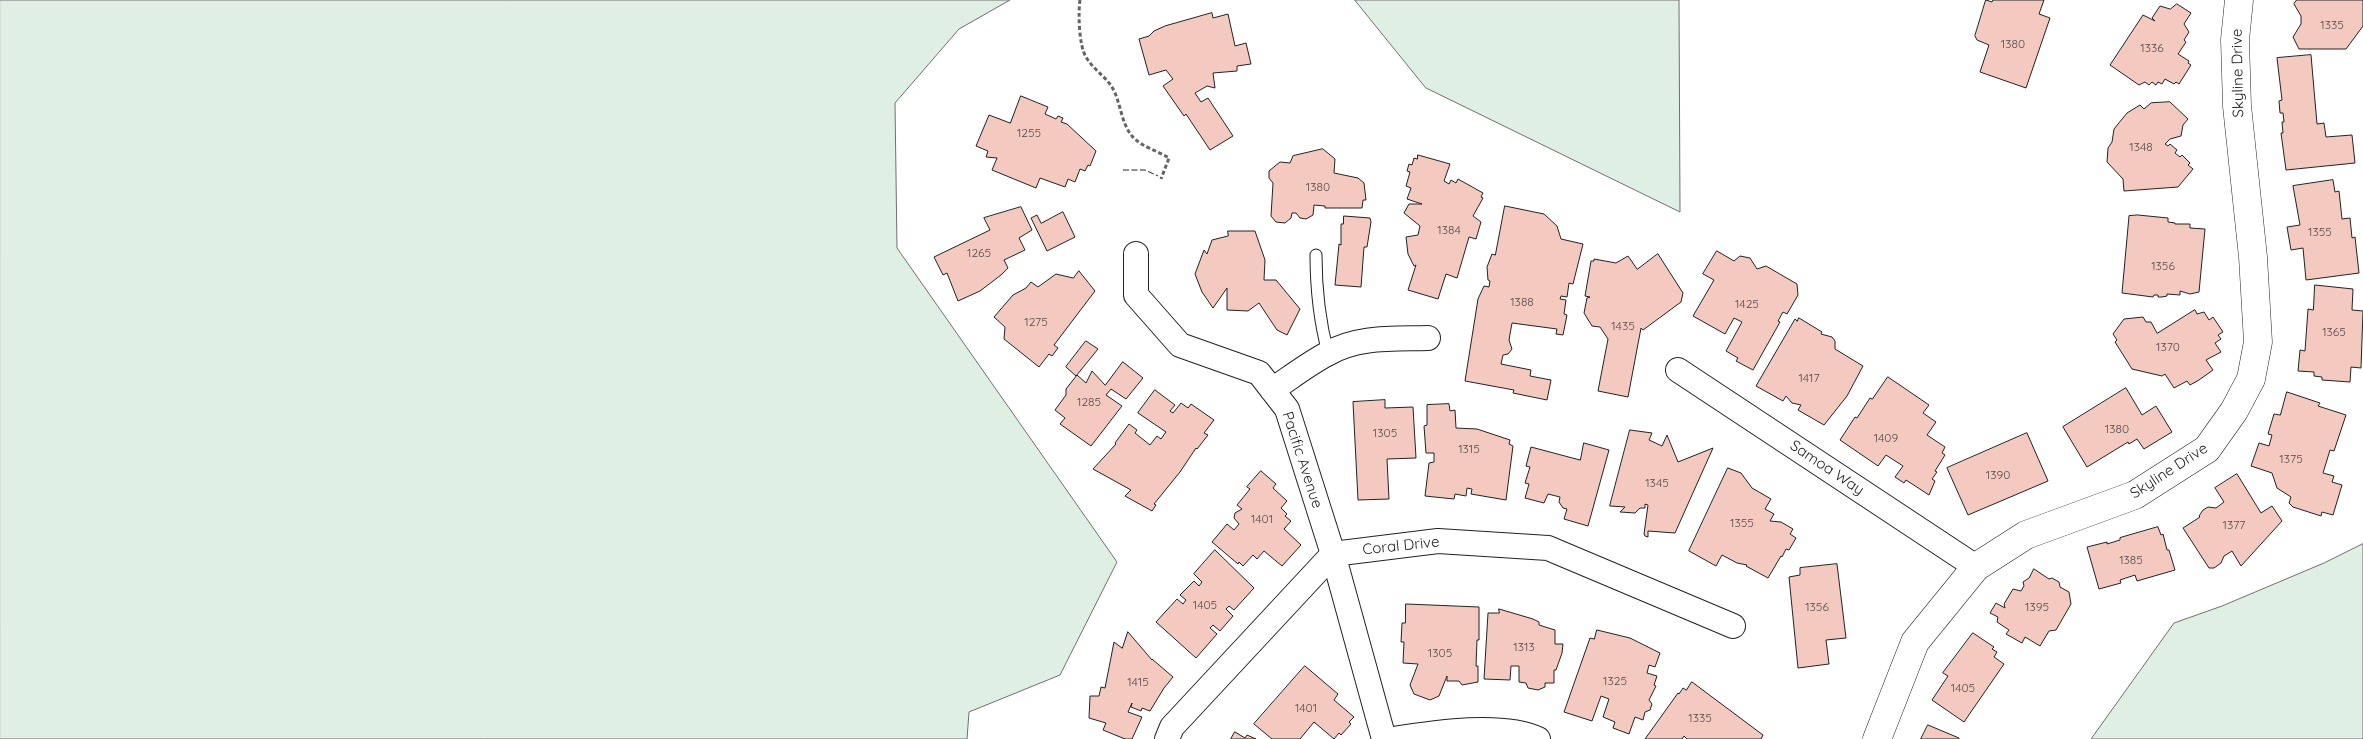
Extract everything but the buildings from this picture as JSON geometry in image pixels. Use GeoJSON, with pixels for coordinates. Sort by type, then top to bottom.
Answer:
{"type":"FeatureCollection","features":[{"type":"Feature","properties":{"kind":"street","name":"Skyline Drive"},"geometry":{"type":"LineString","coordinates":[[1877,739],[1915,642],[1976,567],[2026,534],[2135,495],[2207,450],[2234,411],[2251,379],[2258,342],[2253,257],[2237,106],[2235,40],[2239,0]]}},
{"type":"Feature","properties":{"kind":"street","name":"Pacific Avenue"},"geometry":{"type":"LineString","coordinates":[[1136,254],[1136,295],[1180,345],[1260,373],[1287,409],[1332,554],[1384,739]]}},
{"type":"Feature","properties":{"kind":"street"},"geometry":{"type":"LineString","coordinates":[[1272,390],[1328,353],[1356,343],[1377,339],[1428,338]]}},
{"type":"Feature","properties":{"kind":"street","name":"Samoa Way"},"geometry":{"type":"LineString","coordinates":[[1678,370],[1976,567]]}},
{"type":"Feature","properties":{"kind":"street","name":"Coral Drive"},"geometry":{"type":"LineString","coordinates":[[1332,554],[1438,540],[1548,548],[1733,626]]}},
{"type":"Feature","properties":{"kind":"street"},"geometry":{"type":"LineString","coordinates":[[1167,739],[1172,727],[1332,554]]}},
{"type":"Feature","properties":{"kind":"street"},"geometry":{"type":"LineString","coordinates":[[1394,739],[1452,730],[1525,733],[1538,739]]}},
{"type":"Feature","properties":{"kind":"lane"},"geometry":{"type":"LineString","coordinates":[[1316,254],[1316,295],[1320,323],[1328,353]]}},
{"type":"Feature","properties":{"kind":"path"},"geometry":{"type":"LineString","coordinates":[[1080,0],[1080,24],[1086,57],[1106,79],[1115,93],[1125,124],[1132,136],[1169,158],[1161,179]]}},
{"type":"Feature","properties":{"kind":"green space"},"geometry":{"type":"Polygon","coordinates":[[[0,0],[1010,0],[959,29],[895,103],[897,248],[1117,562],[1060,675],[969,712],[967,739],[0,739],[0,0]]]}},
{"type":"Feature","properties":{"kind":"green space"},"geometry":{"type":"Polygon","coordinates":[[[1355,0],[1679,0],[1680,212],[1426,88],[1355,0]]]}},
{"type":"Feature","properties":{"kind":"green space"},"geometry":{"type":"Polygon","coordinates":[[[2363,544],[2363,739],[2091,739],[2174,623],[2222,606],[2324,563],[2363,544]]]}},
{"type":"Feature","properties":{"kind":"fence"},"geometry":{"type":"LineString","coordinates":[[1123,170],[1145,170],[1158,176]]}}]}
